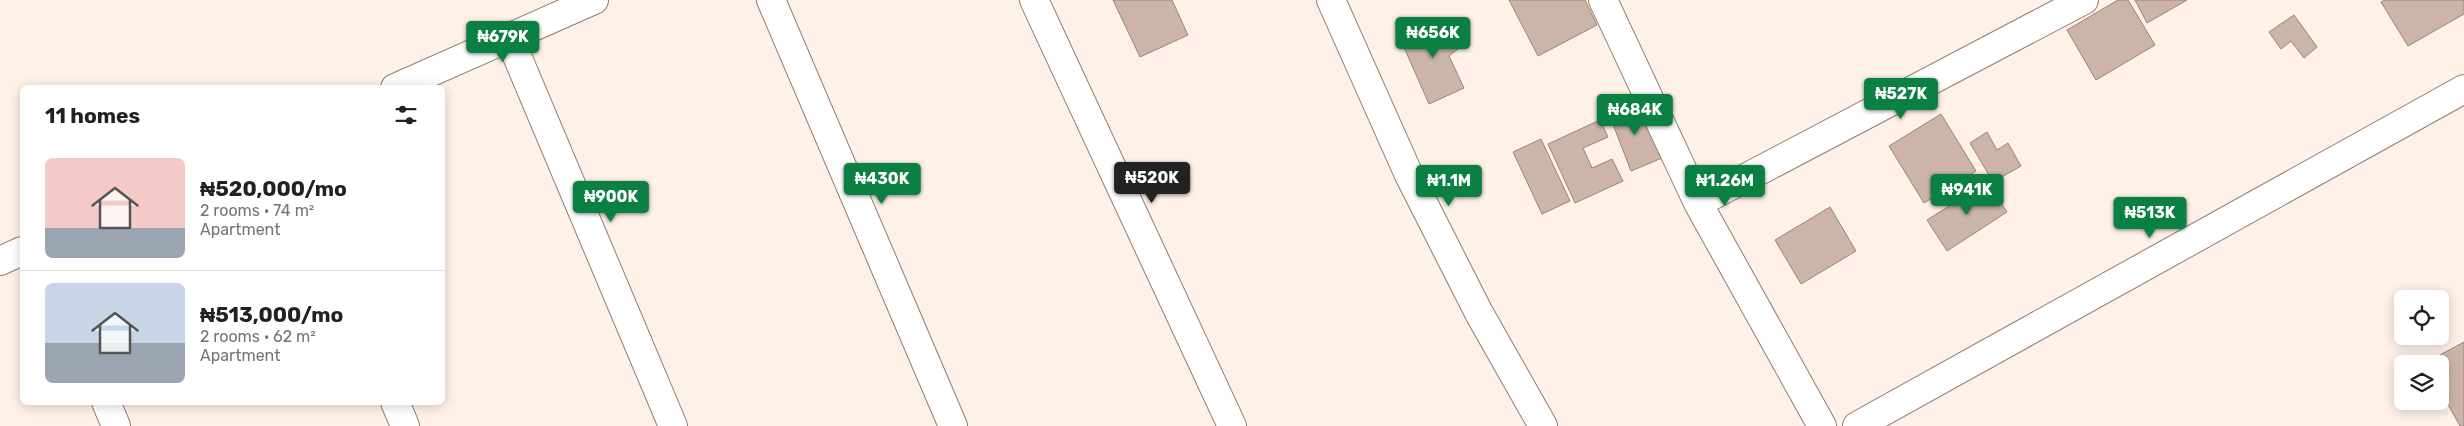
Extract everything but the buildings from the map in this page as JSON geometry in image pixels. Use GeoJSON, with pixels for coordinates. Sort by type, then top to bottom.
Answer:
{"type":"FeatureCollection","features":[{"type":"Feature","properties":{"kind":"street"},"geometry":{"type":"LineString","coordinates":[[402,85],[594,0]]}},
{"type":"Feature","properties":{"kind":"street"},"geometry":{"type":"LineString","coordinates":[[772,0],[953,426]]}},
{"type":"Feature","properties":{"kind":"street"},"geometry":{"type":"LineString","coordinates":[[1034,0],[1232,426]]}},
{"type":"Feature","properties":{"kind":"street"},"geometry":{"type":"LineString","coordinates":[[1331,0],[1409,175],[1479,313],[1543,426]]}},
{"type":"Feature","properties":{"kind":"street"},"geometry":{"type":"LineString","coordinates":[[1603,0],[1698,203],[1822,426]]}},
{"type":"Feature","properties":{"kind":"street"},"geometry":{"type":"LineString","coordinates":[[1698,203],[2084,0]]}},
{"type":"Feature","properties":{"kind":"street"},"geometry":{"type":"LineString","coordinates":[[509,37],[673,426]]}},
{"type":"Feature","properties":{"kind":"street"},"geometry":{"type":"LineString","coordinates":[[1856,426],[2464,89]]}},
{"type":"Feature","properties":{"kind":"street"},"geometry":{"type":"LineString","coordinates":[[0,261],[20,252]]}},
{"type":"Feature","properties":{"kind":"street"},"geometry":{"type":"LineString","coordinates":[[107,405],[116,426]]}},
{"type":"Feature","properties":{"kind":"street"},"geometry":{"type":"LineString","coordinates":[[396,405],[405,426]]}}]}
